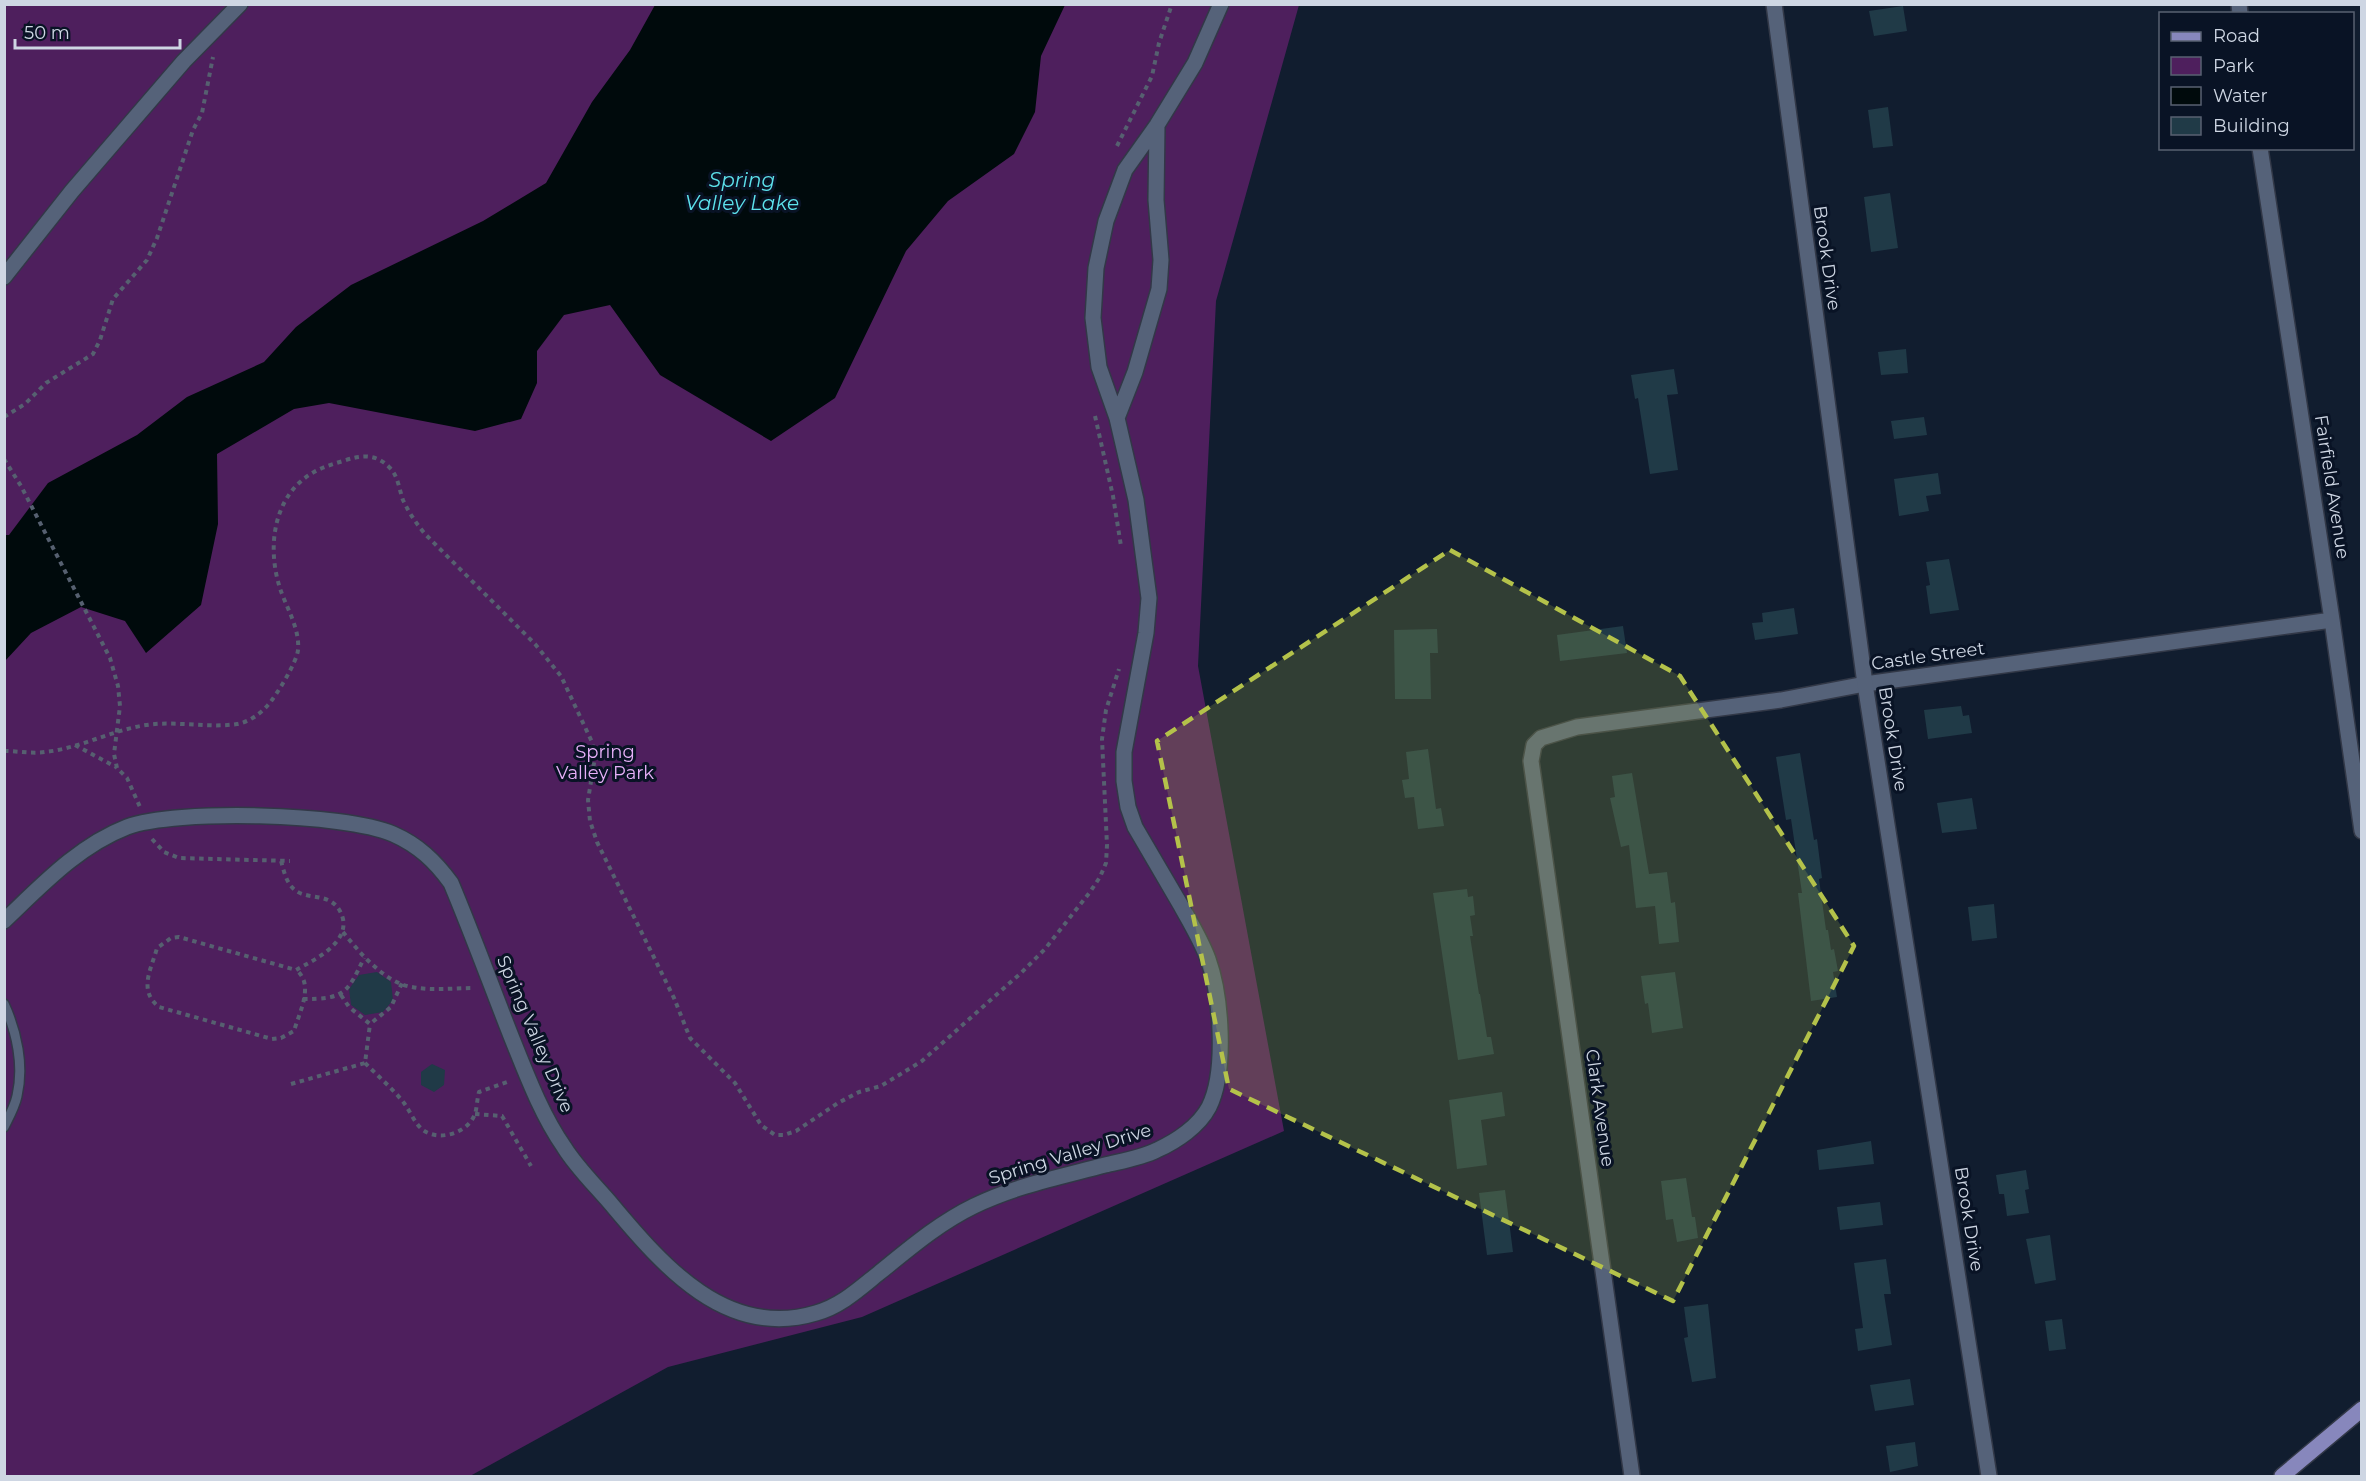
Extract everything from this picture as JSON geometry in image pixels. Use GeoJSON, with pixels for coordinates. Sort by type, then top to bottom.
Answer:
{"type":"FeatureCollection","features":[{"type":"Feature","properties":{"kind":"main road"},"geometry":{"type":"LineString","coordinates":[[2283,1476],[2361,1409]]}},
{"type":"Feature","properties":{"kind":"street"},"geometry":{"type":"LineString","coordinates":[[4,277],[72,191],[184,61],[240,4]]}},
{"type":"Feature","properties":{"kind":"street","name":"Spring Valley Drive"},"geometry":{"type":"LineString","coordinates":[[4,921],[73,858],[126,827],[146,822],[181,817],[312,819],[353,824],[390,833],[412,844],[436,862],[451,883],[526,1072],[564,1148],[652,1252],[676,1275],[708,1297],[733,1309],[768,1320],[810,1315],[842,1302],[931,1231],[984,1201],[1020,1187],[1155,1151],[1177,1139],[1194,1126],[1208,1110],[1216,1089],[1219,1049],[1218,994],[1208,957],[1199,938],[1135,827],[1128,807],[1124,781],[1124,752],[1146,633],[1149,598],[1136,500],[1117,417],[1099,368],[1093,318],[1096,268],[1106,221],[1125,170],[1195,63],[1221,4]]}},
{"type":"Feature","properties":{"kind":"street","name":"Brook Drive"},"geometry":{"type":"LineString","coordinates":[[1774,4],[1864,684],[1989,1476]]}},
{"type":"Feature","properties":{"kind":"street"},"geometry":{"type":"LineString","coordinates":[[1117,417],[1136,372],[1159,289],[1161,260],[1156,200],[1156,125]]}},
{"type":"Feature","properties":{"kind":"street","name":"Fairfield Avenue"},"geometry":{"type":"LineString","coordinates":[[2260,150],[2332,620],[2361,831]]}},
{"type":"Feature","properties":{"kind":"street","name":"Castle Street"},"geometry":{"type":"LineString","coordinates":[[1534,745],[1541,738],[1577,727],[1780,700],[1864,684],[2332,620]]}},
{"type":"Feature","properties":{"kind":"street","name":"Clark Avenue"},"geometry":{"type":"LineString","coordinates":[[1534,745],[1531,761],[1632,1476]]}},
{"type":"Feature","properties":{"kind":"lane"},"geometry":{"type":"LineString","coordinates":[[4,1004],[14,1026],[19,1054],[17,1096],[4,1127]]}},
{"type":"Feature","properties":{"kind":"path"},"geometry":{"type":"LineString","coordinates":[[1113,153],[1152,76],[1159,43],[1172,4]]}},
{"type":"Feature","properties":{"kind":"path"},"geometry":{"type":"LineString","coordinates":[[4,417],[26,404],[46,383],[93,354],[113,299],[147,260],[157,238],[193,130],[202,113],[213,56],[207,37]]}},
{"type":"Feature","properties":{"kind":"path"},"geometry":{"type":"LineString","coordinates":[[1093,409],[1113,496],[1122,552]]}},
{"type":"Feature","properties":{"kind":"path"},"geometry":{"type":"LineString","coordinates":[[4,751],[44,753],[117,732],[156,724],[237,724],[248,721],[268,705],[295,660],[298,650],[295,627],[279,584],[272,548],[278,515],[300,482],[313,472],[354,457],[370,455],[382,460],[392,469],[412,518],[535,644],[561,676],[592,742],[593,777],[588,800],[590,821],[597,842],[674,998],[690,1038],[735,1083],[760,1125],[775,1135],[784,1135],[796,1131],[838,1103],[859,1092],[881,1086],[922,1061],[1045,949],[1090,892],[1106,863],[1102,739],[1106,710],[1121,660]]}},
{"type":"Feature","properties":{"kind":"path"},"geometry":{"type":"LineString","coordinates":[[4,459],[21,486],[106,648],[118,686],[120,706],[114,754],[117,768]]}},
{"type":"Feature","properties":{"kind":"path"},"geometry":{"type":"LineString","coordinates":[[74,745],[117,768],[127,778],[153,841],[164,852],[179,858],[290,861]]}},
{"type":"Feature","properties":{"kind":"path"},"geometry":{"type":"LineString","coordinates":[[282,861],[288,881],[294,890],[337,905],[343,922],[343,932],[336,942],[325,952],[296,970]]}},
{"type":"Feature","properties":{"kind":"path"},"geometry":{"type":"LineString","coordinates":[[343,932],[364,958],[409,987],[431,989],[492,987]]}},
{"type":"Feature","properties":{"kind":"path"},"geometry":{"type":"LineString","coordinates":[[180,937],[296,970],[305,982],[294,1031],[272,1039],[159,1007],[151,1001],[146,987],[157,948],[171,938],[180,937]]}},
{"type":"Feature","properties":{"kind":"path"},"geometry":{"type":"LineString","coordinates":[[303,999],[327,999],[341,995],[354,978],[364,958]]}},
{"type":"Feature","properties":{"kind":"path"},"geometry":{"type":"LineString","coordinates":[[365,1063],[370,1024],[391,1007],[402,983]]}},
{"type":"Feature","properties":{"kind":"path"},"geometry":{"type":"LineString","coordinates":[[341,995],[349,1007],[370,1024]]}},
{"type":"Feature","properties":{"kind":"path"},"geometry":{"type":"LineString","coordinates":[[365,1063],[404,1103],[422,1130],[434,1135],[447,1136],[468,1124],[475,1114],[479,1092],[503,1084],[526,1072]]}},
{"type":"Feature","properties":{"kind":"path"},"geometry":{"type":"LineString","coordinates":[[291,1084],[365,1063]]}},
{"type":"Feature","properties":{"kind":"path"},"geometry":{"type":"LineString","coordinates":[[475,1114],[502,1116],[531,1166]]}},
{"type":"Feature","properties":{"kind":"highlighted area"},"geometry":{"type":"Polygon","coordinates":[[[1450,550],[1680,676],[1854,946],[1673,1301],[1229,1089],[1157,741],[1450,550]]]}},
{"type":"Feature","properties":{"kind":"green space","name":"Spring Valley Park"},"geometry":{"type":"Polygon","coordinates":[[[5,5],[1299,5],[1216,301],[1198,666],[1284,1131],[862,1317],[668,1367],[470,1476],[5,1476],[5,5]]]}},
{"type":"Feature","properties":{"kind":"water","name":"Spring Valley Lake"},"geometry":{"type":"Polygon","coordinates":[[[655,5],[1065,5],[1041,56],[1035,112],[1014,154],[948,201],[906,251],[835,398],[771,441],[660,375],[610,305],[564,315],[537,351],[537,383],[521,419],[475,431],[329,403],[294,409],[217,454],[218,524],[201,605],[146,653],[125,621],[81,607],[31,633],[5,661],[5,535],[9,535],[48,483],[137,435],[187,397],[264,362],[296,327],[351,285],[483,221],[546,183],[592,102],[630,50],[655,5]]]}},
{"type":"Feature","properties":{"kind":"building"},"geometry":{"type":"Polygon","coordinates":[[[1903,6],[1907,31],[1874,36],[1869,11],[1903,6]]]}},
{"type":"Feature","properties":{"kind":"building"},"geometry":{"type":"Polygon","coordinates":[[[1888,107],[1893,146],[1873,148],[1868,110],[1888,107]]]}},
{"type":"Feature","properties":{"kind":"building"},"geometry":{"type":"Polygon","coordinates":[[[1890,193],[1898,248],[1871,252],[1864,197],[1890,193]]]}},
{"type":"Feature","properties":{"kind":"building"},"geometry":{"type":"Polygon","coordinates":[[[1906,349],[1908,373],[1881,375],[1878,352],[1906,349]]]}},
{"type":"Feature","properties":{"kind":"building"},"geometry":{"type":"Polygon","coordinates":[[[1674,369],[1678,394],[1667,395],[1678,470],[1650,474],[1638,398],[1635,399],[1631,375],[1674,369]]]}},
{"type":"Feature","properties":{"kind":"building"},"geometry":{"type":"Polygon","coordinates":[[[1924,417],[1927,435],[1894,439],[1891,421],[1924,417]]]}},
{"type":"Feature","properties":{"kind":"building"},"geometry":{"type":"Polygon","coordinates":[[[1938,473],[1941,494],[1926,496],[1929,511],[1899,516],[1894,479],[1938,473]]]}},
{"type":"Feature","properties":{"kind":"building"},"geometry":{"type":"Polygon","coordinates":[[[1949,559],[1959,610],[1930,614],[1926,586],[1930,585],[1926,562],[1949,559]]]}},
{"type":"Feature","properties":{"kind":"building"},"geometry":{"type":"Polygon","coordinates":[[[1794,608],[1798,634],[1755,640],[1752,623],[1763,622],[1762,613],[1794,608]]]}},
{"type":"Feature","properties":{"kind":"building"},"geometry":{"type":"Polygon","coordinates":[[[1623,626],[1627,653],[1560,661],[1557,635],[1623,626]]]}},
{"type":"Feature","properties":{"kind":"building"},"geometry":{"type":"Polygon","coordinates":[[[1437,629],[1438,653],[1430,653],[1431,699],[1395,699],[1394,630],[1437,629]]]}},
{"type":"Feature","properties":{"kind":"building"},"geometry":{"type":"Polygon","coordinates":[[[1961,706],[1963,716],[1969,715],[1972,733],[1928,739],[1924,710],[1961,706]]]}},
{"type":"Feature","properties":{"kind":"building"},"geometry":{"type":"Polygon","coordinates":[[[1428,749],[1436,809],[1441,808],[1444,826],[1418,829],[1414,797],[1405,798],[1402,780],[1409,779],[1406,752],[1428,749]]]}},
{"type":"Feature","properties":{"kind":"building"},"geometry":{"type":"Polygon","coordinates":[[[1800,753],[1814,840],[1817,839],[1822,878],[1819,879],[1826,930],[1828,930],[1831,950],[1834,949],[1838,971],[1833,972],[1837,997],[1811,1001],[1798,893],[1802,893],[1791,819],[1786,820],[1776,757],[1800,753]]]}},
{"type":"Feature","properties":{"kind":"building"},"geometry":{"type":"Polygon","coordinates":[[[1632,773],[1649,874],[1667,872],[1671,903],[1675,902],[1679,942],[1659,944],[1655,906],[1636,908],[1629,845],[1621,847],[1610,798],[1615,797],[1612,776],[1632,773]]]}},
{"type":"Feature","properties":{"kind":"building"},"geometry":{"type":"Polygon","coordinates":[[[1972,798],[1977,829],[1942,833],[1937,803],[1972,798]]]}},
{"type":"Feature","properties":{"kind":"building"},"geometry":{"type":"Polygon","coordinates":[[[1467,889],[1468,897],[1473,896],[1475,915],[1470,916],[1473,936],[1470,936],[1479,994],[1487,1037],[1491,1037],[1494,1054],[1458,1060],[1433,893],[1467,889]]]}},
{"type":"Feature","properties":{"kind":"building"},"geometry":{"type":"Polygon","coordinates":[[[1994,904],[1997,938],[1972,941],[1968,907],[1994,904]]]}},
{"type":"Feature","properties":{"kind":"building"},"geometry":{"type":"Polygon","coordinates":[[[377,972],[391,982],[393,1000],[383,1012],[365,1015],[351,1005],[349,989],[359,975],[377,972]]]}},
{"type":"Feature","properties":{"kind":"building"},"geometry":{"type":"Polygon","coordinates":[[[1675,972],[1683,1028],[1652,1033],[1641,976],[1675,972]]]}},
{"type":"Feature","properties":{"kind":"building"},"geometry":{"type":"Polygon","coordinates":[[[432,1064],[445,1070],[444,1085],[434,1092],[421,1085],[421,1072],[432,1064]]]}},
{"type":"Feature","properties":{"kind":"building"},"geometry":{"type":"Polygon","coordinates":[[[1502,1092],[1505,1116],[1481,1120],[1487,1165],[1457,1169],[1449,1100],[1502,1092]]]}},
{"type":"Feature","properties":{"kind":"building"},"geometry":{"type":"Polygon","coordinates":[[[1871,1141],[1874,1164],[1819,1170],[1817,1150],[1871,1141]]]}},
{"type":"Feature","properties":{"kind":"building"},"geometry":{"type":"Polygon","coordinates":[[[2026,1170],[2029,1189],[2025,1190],[2029,1213],[2007,1216],[2004,1194],[1999,1194],[1996,1175],[2026,1170]]]}},
{"type":"Feature","properties":{"kind":"building"},"geometry":{"type":"Polygon","coordinates":[[[1686,1178],[1698,1238],[1677,1242],[1673,1219],[1666,1220],[1661,1181],[1686,1178]]]}},
{"type":"Feature","properties":{"kind":"building"},"geometry":{"type":"Polygon","coordinates":[[[1505,1190],[1513,1252],[1487,1255],[1479,1193],[1505,1190]]]}},
{"type":"Feature","properties":{"kind":"building"},"geometry":{"type":"Polygon","coordinates":[[[1880,1202],[1883,1225],[1840,1230],[1837,1207],[1880,1202]]]}},
{"type":"Feature","properties":{"kind":"building"},"geometry":{"type":"Polygon","coordinates":[[[2050,1235],[2056,1280],[2035,1284],[2026,1239],[2050,1235]]]}},
{"type":"Feature","properties":{"kind":"building"},"geometry":{"type":"Polygon","coordinates":[[[1886,1259],[1891,1294],[1884,1294],[1892,1345],[1858,1351],[1855,1329],[1863,1328],[1854,1263],[1886,1259]]]}},
{"type":"Feature","properties":{"kind":"building"},"geometry":{"type":"Polygon","coordinates":[[[1708,1304],[1716,1378],[1692,1382],[1684,1338],[1688,1337],[1684,1307],[1708,1304]]]}},
{"type":"Feature","properties":{"kind":"building"},"geometry":{"type":"Polygon","coordinates":[[[2062,1319],[2066,1349],[2049,1351],[2045,1321],[2062,1319]]]}},
{"type":"Feature","properties":{"kind":"building"},"geometry":{"type":"Polygon","coordinates":[[[1910,1379],[1914,1405],[1875,1411],[1870,1385],[1910,1379]]]}},
{"type":"Feature","properties":{"kind":"building"},"geometry":{"type":"Polygon","coordinates":[[[1915,1442],[1918,1466],[1890,1472],[1886,1446],[1915,1442]]]}}]}
